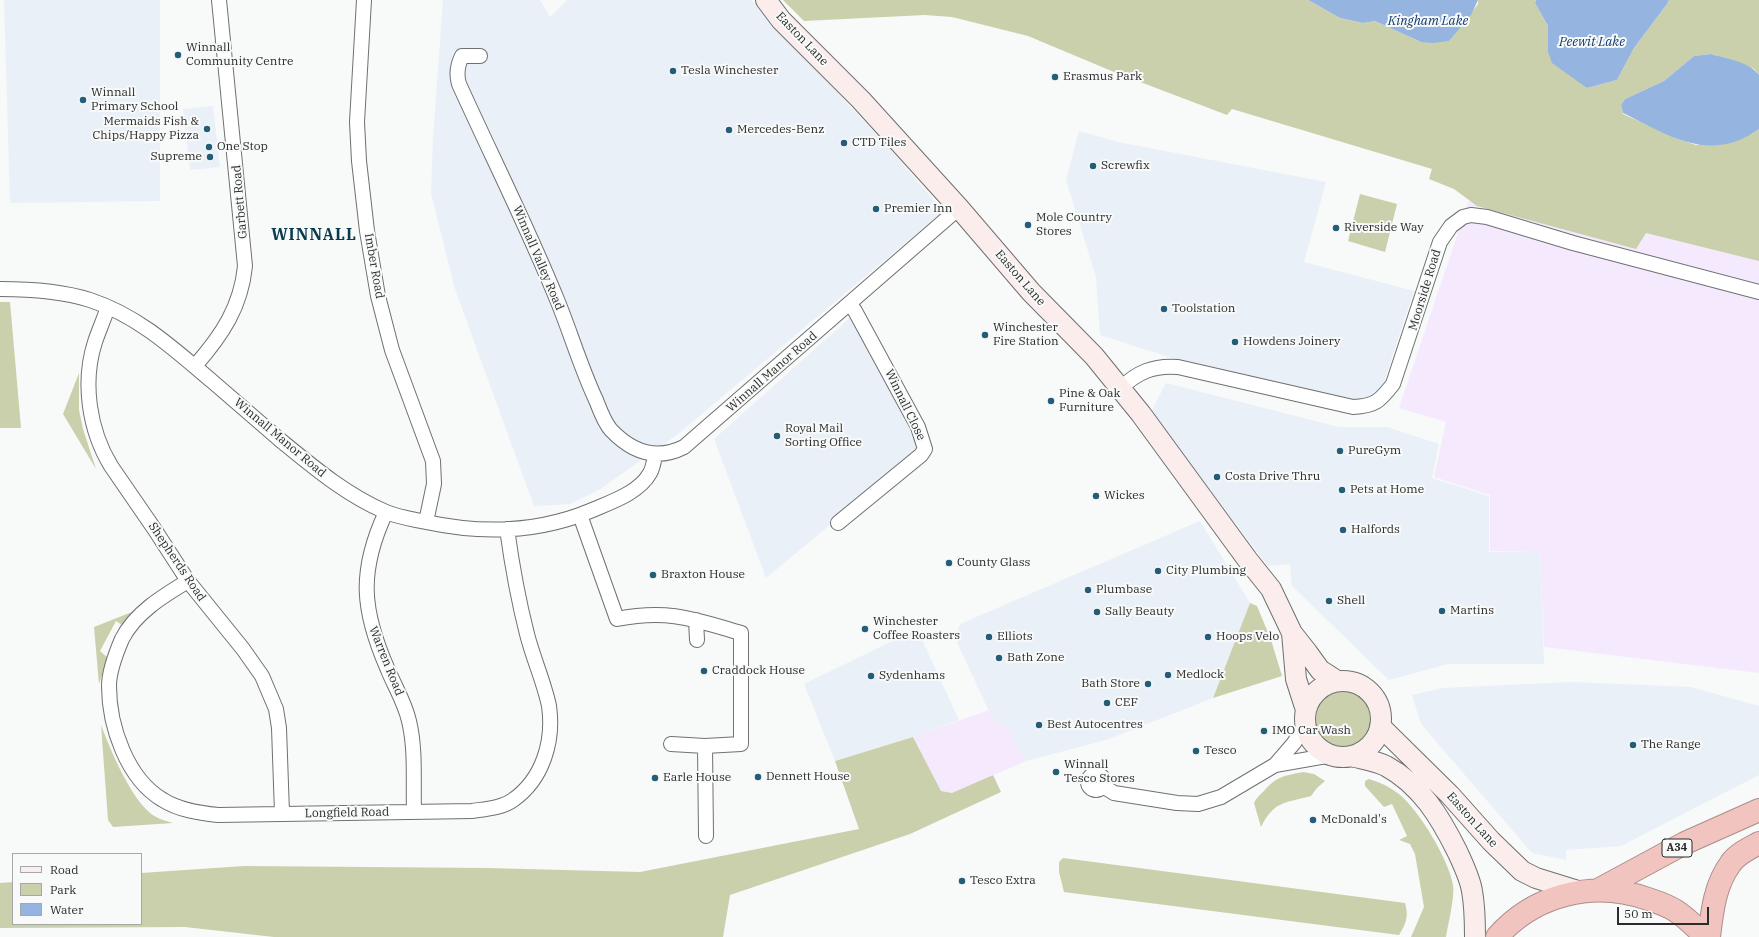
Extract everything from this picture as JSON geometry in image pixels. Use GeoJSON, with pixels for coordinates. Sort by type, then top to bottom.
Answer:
{"type":"FeatureCollection","features":[{"type":"Feature","properties":{"kind":"highway","name":"A34"},"geometry":{"type":"LineString","coordinates":[[1588,891],[1759,810]]}},
{"type":"Feature","properties":{"kind":"highway"},"geometry":{"type":"LineString","coordinates":[[1497,937],[1507,925],[1531,909],[1553,898],[1588,891],[1634,894],[1663,904],[1675,910],[1708,937],[1715,897],[1727,870],[1732,862],[1759,843]]}},
{"type":"Feature","properties":{"kind":"street","name":"Garbett Road"},"geometry":{"type":"LineString","coordinates":[[194,366],[215,343],[236,306],[242,290],[245,266],[219,0]]}},
{"type":"Feature","properties":{"kind":"street","name":"Imber Road"},"geometry":{"type":"LineString","coordinates":[[364,0],[357,122],[359,161],[367,231],[378,296],[392,350],[433,461],[434,484],[426,522]]}},
{"type":"Feature","properties":{"kind":"street","name":"Easton Lane"},"geometry":{"type":"LineString","coordinates":[[766,0],[781,20],[861,100],[959,208],[1031,292],[1094,356],[1120,388],[1247,559],[1271,588],[1292,633],[1308,652],[1320,670],[1337,681]]}},
{"type":"Feature","properties":{"kind":"street","name":"Winnall Valley Road"},"geometry":{"type":"LineString","coordinates":[[480,56],[462,56],[458,64],[457,71],[459,84],[497,168],[519,211],[558,303],[580,366],[611,429],[633,447],[655,455]]}},
{"type":"Feature","properties":{"kind":"street","name":"Winnall Manor Road"},"geometry":{"type":"LineString","coordinates":[[0,289],[67,294],[91,300],[108,307],[160,336],[296,452],[335,483],[386,512],[426,522],[475,530],[507,530],[546,525],[580,515],[639,487],[650,473],[655,455],[674,452],[684,447],[959,208]]}},
{"type":"Feature","properties":{"kind":"street","name":"Moorside Road"},"geometry":{"type":"LineString","coordinates":[[1120,388],[1137,374],[1151,368],[1165,366],[1178,367],[1353,407],[1370,406],[1382,397],[1393,384],[1440,242],[1451,226],[1463,217],[1471,215],[1487,217],[1573,243],[1759,292]]}},
{"type":"Feature","properties":{"kind":"street","name":"Winnall Close"},"geometry":{"type":"LineString","coordinates":[[838,523],[921,455],[925,449],[918,427],[899,389],[850,304]]}},
{"type":"Feature","properties":{"kind":"street","name":"Shepherds Road"},"geometry":{"type":"LineString","coordinates":[[108,307],[95,343],[90,371],[90,399],[95,431],[104,455],[188,581],[243,649],[262,676],[270,692],[276,709],[279,728],[282,813]]}},
{"type":"Feature","properties":{"kind":"street","name":"Warren Road"},"geometry":{"type":"LineString","coordinates":[[386,512],[378,530],[370,558],[367,576],[367,610],[380,653],[409,719],[413,738],[414,812]]}},
{"type":"Feature","properties":{"kind":"street"},"geometry":{"type":"LineString","coordinates":[[580,515],[617,619],[641,614],[682,616],[742,633],[740,744],[705,746],[671,744]]}},
{"type":"Feature","properties":{"kind":"street","name":"Longfield Road"},"geometry":{"type":"LineString","coordinates":[[188,581],[164,595],[134,622],[123,638],[114,660],[109,685],[112,716],[117,738],[138,777],[162,800],[178,808],[218,815],[472,811],[495,808],[512,801],[530,784],[545,758],[550,731],[548,705],[519,603],[507,530]]}},
{"type":"Feature","properties":{"kind":"street"},"geometry":{"type":"LineString","coordinates":[[696,620],[697,640]]}},
{"type":"Feature","properties":{"kind":"street","name":"Easton Lane"},"geometry":{"type":"LineString","coordinates":[[1292,633],[1296,679],[1305,717]]}},
{"type":"Feature","properties":{"kind":"street"},"geometry":{"type":"LineString","coordinates":[[1103,786],[1114,793],[1177,803],[1198,804],[1221,797],[1275,765],[1294,743],[1312,697],[1323,686],[1337,681],[1354,683],[1366,689],[1375,699],[1380,711],[1380,726],[1376,737],[1370,746],[1361,752],[1275,765]]}},
{"type":"Feature","properties":{"kind":"street"},"geometry":{"type":"LineString","coordinates":[[1305,717],[1312,740],[1317,747],[1341,756]]}},
{"type":"Feature","properties":{"kind":"street","name":"Easton Lane"},"geometry":{"type":"LineString","coordinates":[[1380,726],[1444,789],[1491,841],[1522,871],[1536,878],[1588,891]]}},
{"type":"Feature","properties":{"kind":"street"},"geometry":{"type":"LineString","coordinates":[[705,746],[706,836]]}},
{"type":"Feature","properties":{"kind":"street","name":"Easton Lane"},"geometry":{"type":"LineString","coordinates":[[1341,756],[1385,765],[1410,782],[1431,806],[1446,830],[1468,878],[1472,890],[1475,913],[1475,937]]}},
{"type":"Feature","properties":{"kind":"shaded area","name":"Winnall Primary School"},"geometry":{"type":"Polygon","coordinates":[[[4,0],[160,0],[160,201],[10,203],[4,0]]]}},
{"type":"Feature","properties":{"kind":"shaded area"},"geometry":{"type":"Polygon","coordinates":[[[443,0],[540,0],[550,17],[567,0],[751,0],[890,149],[943,211],[678,434],[599,490],[570,504],[534,506],[455,289],[431,193],[433,138],[443,0]]]}},
{"type":"Feature","properties":{"kind":"shaded area"},"geometry":{"type":"Polygon","coordinates":[[[213,106],[220,167],[190,170],[183,109],[213,106]]]}},
{"type":"Feature","properties":{"kind":"shaded area"},"geometry":{"type":"Polygon","coordinates":[[[1079,131],[1118,142],[1326,182],[1304,262],[1414,291],[1383,384],[1373,395],[1354,401],[1191,364],[1100,335],[1096,277],[1066,180],[1079,131]]]}},
{"type":"Feature","properties":{"kind":"shaded area"},"geometry":{"type":"Polygon","coordinates":[[[1478,173],[1759,260],[1759,673],[1544,647],[1540,551],[1490,551],[1490,495],[1434,477],[1446,422],[1399,408],[1478,173]]]}},
{"type":"Feature","properties":{"kind":"shaded area"},"geometry":{"type":"Polygon","coordinates":[[[852,316],[920,450],[766,578],[714,439],[852,316]]]}},
{"type":"Feature","properties":{"kind":"shaded area"},"geometry":{"type":"Polygon","coordinates":[[[1166,383],[1339,427],[1387,427],[1439,444],[1432,478],[1489,496],[1489,552],[1540,551],[1544,664],[1448,664],[1389,680],[1292,586],[1290,564],[1268,566],[1151,412],[1166,383]]]}},
{"type":"Feature","properties":{"kind":"shaded area"},"geometry":{"type":"Polygon","coordinates":[[[1200,521],[1250,603],[1213,698],[1106,740],[1026,761],[1007,727],[994,722],[955,638],[960,624],[1200,521]]]}},
{"type":"Feature","properties":{"kind":"shaded area"},"geometry":{"type":"Polygon","coordinates":[[[917,629],[959,720],[913,737],[835,761],[804,684],[917,629]]]}},
{"type":"Feature","properties":{"kind":"shaded area"},"geometry":{"type":"Polygon","coordinates":[[[1571,682],[1691,687],[1759,706],[1759,775],[1621,846],[1566,850],[1566,860],[1532,853],[1421,724],[1412,695],[1443,688],[1571,682]]]}},
{"type":"Feature","properties":{"kind":"shaded area"},"geometry":{"type":"Polygon","coordinates":[[[989,710],[994,722],[1007,727],[1026,761],[952,793],[941,791],[913,737],[989,710]]]}},
{"type":"Feature","properties":{"kind":"green space"},"geometry":{"type":"Polygon","coordinates":[[[783,0],[1308,0],[1340,18],[1363,23],[1375,21],[1421,42],[1449,41],[1478,4],[1478,0],[1536,0],[1535,3],[1548,26],[1548,52],[1587,88],[1617,80],[1634,48],[1669,0],[1759,0],[1759,75],[1754,69],[1741,63],[1711,54],[1694,56],[1664,81],[1625,99],[1621,105],[1623,114],[1678,139],[1696,145],[1752,134],[1759,129],[1759,261],[1646,233],[1636,249],[1477,206],[1454,189],[1429,179],[1432,169],[1232,109],[1227,115],[1114,72],[1028,36],[952,17],[925,15],[804,21],[783,0]]]}},
{"type":"Feature","properties":{"kind":"green space"},"geometry":{"type":"Polygon","coordinates":[[[1360,194],[1397,204],[1385,252],[1348,241],[1360,194]]]}},
{"type":"Feature","properties":{"kind":"green space"},"geometry":{"type":"Polygon","coordinates":[[[0,302],[10,302],[21,428],[0,428],[0,302]]]}},
{"type":"Feature","properties":{"kind":"green space"},"geometry":{"type":"Polygon","coordinates":[[[79,373],[79,410],[83,429],[96,469],[63,414],[79,373]]]}},
{"type":"Feature","properties":{"kind":"green space"},"geometry":{"type":"Polygon","coordinates":[[[1250,603],[1257,606],[1271,640],[1282,676],[1213,698],[1250,603]]]}},
{"type":"Feature","properties":{"kind":"green space"},"geometry":{"type":"Polygon","coordinates":[[[137,610],[125,627],[116,621],[100,651],[108,658],[99,684],[94,627],[137,610]]]}},
{"type":"Feature","properties":{"kind":"green space"},"geometry":{"type":"Polygon","coordinates":[[[1337,689],[1349,689],[1364,697],[1372,712],[1372,724],[1364,739],[1349,747],[1337,747],[1322,739],[1314,724],[1314,712],[1322,697],[1337,689]]]}},
{"type":"Feature","properties":{"kind":"green space"},"geometry":{"type":"Polygon","coordinates":[[[101,725],[123,776],[139,801],[147,811],[156,817],[173,823],[113,827],[108,820],[101,725]]]}},
{"type":"Feature","properties":{"kind":"green space"},"geometry":{"type":"Polygon","coordinates":[[[913,737],[941,791],[952,793],[993,775],[1001,792],[910,834],[730,895],[723,937],[274,937],[185,927],[0,928],[0,883],[12,882],[12,925],[142,925],[142,873],[244,866],[487,868],[640,872],[859,829],[835,761],[913,737]]]}},
{"type":"Feature","properties":{"kind":"green space"},"geometry":{"type":"Polygon","coordinates":[[[1303,772],[1314,774],[1325,781],[1311,796],[1281,804],[1271,812],[1261,827],[1254,803],[1257,798],[1277,779],[1303,772]]]}},
{"type":"Feature","properties":{"kind":"green space"},"geometry":{"type":"Polygon","coordinates":[[[1369,779],[1388,787],[1407,801],[1424,823],[1446,862],[1453,885],[1453,890],[1446,937],[1411,937],[1424,907],[1415,854],[1410,844],[1399,840],[1407,836],[1392,804],[1384,807],[1365,786],[1365,781],[1369,779]]]}},
{"type":"Feature","properties":{"kind":"green space"},"geometry":{"type":"Polygon","coordinates":[[[1063,858],[1405,903],[1407,912],[1406,920],[1399,935],[1064,892],[1059,872],[1059,862],[1063,858]]]}},
{"type":"Feature","properties":{"kind":"water","name":"Kingham Lake"},"geometry":{"type":"Polygon","coordinates":[[[1308,0],[1478,0],[1471,15],[1449,41],[1433,43],[1421,42],[1375,21],[1363,23],[1340,18],[1308,0]]]}},
{"type":"Feature","properties":{"kind":"water","name":"Peewit Lake"},"geometry":{"type":"Polygon","coordinates":[[[1536,0],[1669,0],[1634,48],[1617,80],[1587,88],[1552,63],[1548,52],[1548,26],[1535,3],[1536,0]]]}},
{"type":"Feature","properties":{"kind":"water"},"geometry":{"type":"Polygon","coordinates":[[[1711,54],[1743,64],[1754,70],[1759,75],[1759,129],[1741,139],[1724,144],[1707,145],[1690,143],[1657,130],[1623,113],[1621,105],[1625,99],[1664,81],[1694,56],[1711,54]]]}},
{"type":"Feature","properties":{"kind":"place","name":"Winnall Community Centre"},"geometry":{"type":"Point","coordinates":[178,55]}},
{"type":"Feature","properties":{"kind":"place","name":"Tesla Winchester"},"geometry":{"type":"Point","coordinates":[673,71]}},
{"type":"Feature","properties":{"kind":"place","name":"Erasmus Park"},"geometry":{"type":"Point","coordinates":[1055,77]}},
{"type":"Feature","properties":{"kind":"place","name":"Winnall Primary School"},"geometry":{"type":"Point","coordinates":[83,100]}},
{"type":"Feature","properties":{"kind":"place","name":"Mermaids Fish & Chips/Happy Pizza"},"geometry":{"type":"Point","coordinates":[207,129]}},
{"type":"Feature","properties":{"kind":"place","name":"Mercedes-Benz"},"geometry":{"type":"Point","coordinates":[729,130]}},
{"type":"Feature","properties":{"kind":"place","name":"CTD Tiles"},"geometry":{"type":"Point","coordinates":[844,143]}},
{"type":"Feature","properties":{"kind":"place","name":"One Stop"},"geometry":{"type":"Point","coordinates":[209,147]}},
{"type":"Feature","properties":{"kind":"place","name":"Supreme"},"geometry":{"type":"Point","coordinates":[210,157]}},
{"type":"Feature","properties":{"kind":"place","name":"Screwfix"},"geometry":{"type":"Point","coordinates":[1093,166]}},
{"type":"Feature","properties":{"kind":"place","name":"Premier Inn"},"geometry":{"type":"Point","coordinates":[876,209]}},
{"type":"Feature","properties":{"kind":"place","name":"Mole Country Stores"},"geometry":{"type":"Point","coordinates":[1028,225]}},
{"type":"Feature","properties":{"kind":"place","name":"Riverside Way"},"geometry":{"type":"Point","coordinates":[1336,228]}},
{"type":"Feature","properties":{"kind":"place","name":"Toolstation"},"geometry":{"type":"Point","coordinates":[1164,309]}},
{"type":"Feature","properties":{"kind":"place","name":"Winchester Fire Station"},"geometry":{"type":"Point","coordinates":[985,335]}},
{"type":"Feature","properties":{"kind":"place","name":"Howdens Joinery"},"geometry":{"type":"Point","coordinates":[1235,342]}},
{"type":"Feature","properties":{"kind":"place","name":"Pine & Oak Furniture"},"geometry":{"type":"Point","coordinates":[1051,401]}},
{"type":"Feature","properties":{"kind":"place","name":"Royal Mail Sorting Office"},"geometry":{"type":"Point","coordinates":[777,436]}},
{"type":"Feature","properties":{"kind":"place","name":"PureGym"},"geometry":{"type":"Point","coordinates":[1340,451]}},
{"type":"Feature","properties":{"kind":"place","name":"Costa Drive Thru"},"geometry":{"type":"Point","coordinates":[1217,477]}},
{"type":"Feature","properties":{"kind":"place","name":"Pets at Home"},"geometry":{"type":"Point","coordinates":[1342,490]}},
{"type":"Feature","properties":{"kind":"place","name":"Wickes"},"geometry":{"type":"Point","coordinates":[1096,496]}},
{"type":"Feature","properties":{"kind":"place","name":"Halfords"},"geometry":{"type":"Point","coordinates":[1343,530]}},
{"type":"Feature","properties":{"kind":"place","name":"County Glass"},"geometry":{"type":"Point","coordinates":[949,563]}},
{"type":"Feature","properties":{"kind":"place","name":"City Plumbing"},"geometry":{"type":"Point","coordinates":[1158,571]}},
{"type":"Feature","properties":{"kind":"place","name":"Braxton House"},"geometry":{"type":"Point","coordinates":[653,575]}},
{"type":"Feature","properties":{"kind":"place","name":"Plumbase"},"geometry":{"type":"Point","coordinates":[1088,590]}},
{"type":"Feature","properties":{"kind":"place","name":"Shell"},"geometry":{"type":"Point","coordinates":[1329,601]}},
{"type":"Feature","properties":{"kind":"place","name":"Martins"},"geometry":{"type":"Point","coordinates":[1442,611]}},
{"type":"Feature","properties":{"kind":"place","name":"Sally Beauty"},"geometry":{"type":"Point","coordinates":[1097,612]}},
{"type":"Feature","properties":{"kind":"place","name":"Winchester Coffee Roasters"},"geometry":{"type":"Point","coordinates":[865,629]}},
{"type":"Feature","properties":{"kind":"place","name":"Elliots"},"geometry":{"type":"Point","coordinates":[989,637]}},
{"type":"Feature","properties":{"kind":"place","name":"Hoops Velo"},"geometry":{"type":"Point","coordinates":[1208,637]}},
{"type":"Feature","properties":{"kind":"place","name":"Bath Zone"},"geometry":{"type":"Point","coordinates":[999,658]}},
{"type":"Feature","properties":{"kind":"place","name":"Craddock House"},"geometry":{"type":"Point","coordinates":[704,671]}},
{"type":"Feature","properties":{"kind":"place","name":"Medlock"},"geometry":{"type":"Point","coordinates":[1168,675]}},
{"type":"Feature","properties":{"kind":"place","name":"Sydenhams"},"geometry":{"type":"Point","coordinates":[871,676]}},
{"type":"Feature","properties":{"kind":"place","name":"Bath Store"},"geometry":{"type":"Point","coordinates":[1148,684]}},
{"type":"Feature","properties":{"kind":"place","name":"CEF"},"geometry":{"type":"Point","coordinates":[1107,703]}},
{"type":"Feature","properties":{"kind":"place","name":"Best Autocentres"},"geometry":{"type":"Point","coordinates":[1039,725]}},
{"type":"Feature","properties":{"kind":"place","name":"IMO Car Wash"},"geometry":{"type":"Point","coordinates":[1264,731]}},
{"type":"Feature","properties":{"kind":"place","name":"The Range"},"geometry":{"type":"Point","coordinates":[1633,745]}},
{"type":"Feature","properties":{"kind":"place","name":"Tesco"},"geometry":{"type":"Point","coordinates":[1196,751]}},
{"type":"Feature","properties":{"kind":"place","name":"Winnall Tesco Stores"},"geometry":{"type":"Point","coordinates":[1056,772]}},
{"type":"Feature","properties":{"kind":"place","name":"Dennett House"},"geometry":{"type":"Point","coordinates":[758,777]}},
{"type":"Feature","properties":{"kind":"place","name":"Earle House"},"geometry":{"type":"Point","coordinates":[655,778]}},
{"type":"Feature","properties":{"kind":"place","name":"McDonald's"},"geometry":{"type":"Point","coordinates":[1313,820]}},
{"type":"Feature","properties":{"kind":"place","name":"Tesco Extra"},"geometry":{"type":"Point","coordinates":[962,881]}},
{"type":"Feature","properties":{"kind":"district","name":"WINNALL"},"geometry":{"type":"Point","coordinates":[314,235]}}]}
